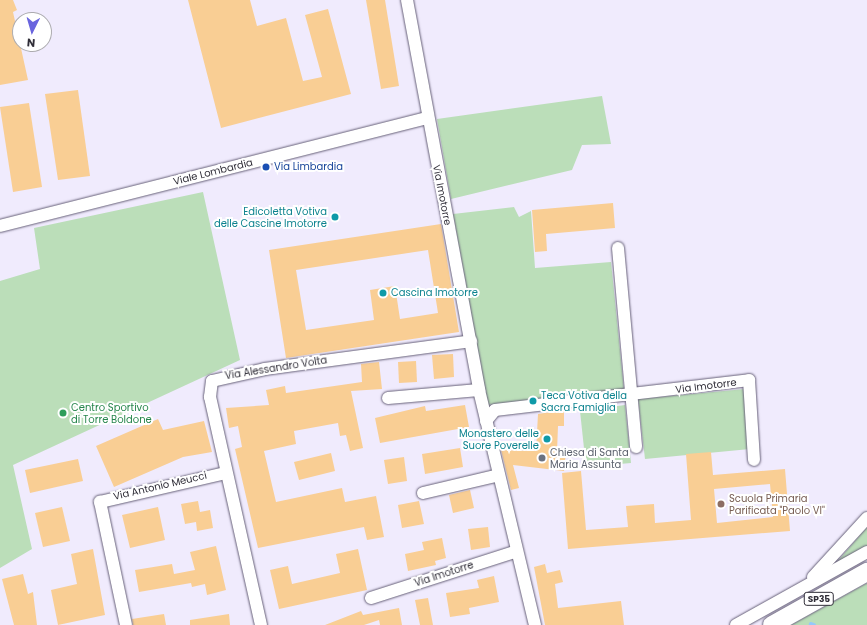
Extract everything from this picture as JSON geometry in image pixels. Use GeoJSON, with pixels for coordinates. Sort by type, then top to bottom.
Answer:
{"type":"FeatureCollection","features":[{"type":"Feature","properties":{"kind":"highway","name":"SP35"},"geometry":{"type":"LineString","coordinates":[[772,625],[867,572]]}},
{"type":"Feature","properties":{"kind":"street","name":"Via Imotorre"},"geometry":{"type":"LineString","coordinates":[[407,0],[427,118],[471,341],[479,390],[535,625]]}},
{"type":"Feature","properties":{"kind":"street","name":"Viale Lombardia"},"geometry":{"type":"LineString","coordinates":[[0,226],[427,118]]}},
{"type":"Feature","properties":{"kind":"street"},"geometry":{"type":"LineString","coordinates":[[618,248],[636,447]]}},
{"type":"Feature","properties":{"kind":"street","name":"Via Alessandro Volta"},"geometry":{"type":"LineString","coordinates":[[261,625],[210,397],[212,381],[217,377],[471,341]]}},
{"type":"Feature","properties":{"kind":"street","name":"Via Imotorre"},"geometry":{"type":"LineString","coordinates":[[486,421],[495,410],[749,380],[754,460]]}},
{"type":"Feature","properties":{"kind":"street"},"geometry":{"type":"LineString","coordinates":[[388,398],[479,390]]}},
{"type":"Feature","properties":{"kind":"street","name":"Via Antonio Meucci"},"geometry":{"type":"LineString","coordinates":[[126,625],[100,508],[106,498],[226,473]]}},
{"type":"Feature","properties":{"kind":"street"},"geometry":{"type":"LineString","coordinates":[[423,493],[499,475]]}},
{"type":"Feature","properties":{"kind":"street","name":"SP35"},"geometry":{"type":"LineString","coordinates":[[789,597],[822,570],[867,518]]}},
{"type":"Feature","properties":{"kind":"street","name":"Via Imotorre"},"geometry":{"type":"LineString","coordinates":[[371,598],[517,551]]}},
{"type":"Feature","properties":{"kind":"street"},"geometry":{"type":"LineString","coordinates":[[736,625],[789,597],[867,552]]}},
{"type":"Feature","properties":{"kind":"green space"},"geometry":{"type":"Polygon","coordinates":[[[602,96],[611,144],[582,145],[572,170],[451,199],[437,119],[602,96]]]}},
{"type":"Feature","properties":{"kind":"green space","name":"Centro Sportivo di Torre Boldone"},"geometry":{"type":"Polygon","coordinates":[[[203,192],[240,360],[13,465],[32,549],[0,568],[0,281],[40,269],[34,228],[203,192]]]}},
{"type":"Feature","properties":{"kind":"green space"},"geometry":{"type":"Polygon","coordinates":[[[514,207],[519,217],[531,211],[535,268],[611,262],[624,389],[488,405],[453,214],[514,207]]]}},
{"type":"Feature","properties":{"kind":"green space"},"geometry":{"type":"Polygon","coordinates":[[[745,389],[750,449],[645,459],[638,399],[745,389]]]}},
{"type":"Feature","properties":{"kind":"green space"},"geometry":{"type":"Polygon","coordinates":[[[625,405],[631,463],[586,467],[580,411],[625,405]]]}},
{"type":"Feature","properties":{"kind":"green space"},"geometry":{"type":"Polygon","coordinates":[[[867,527],[867,546],[836,563],[867,527]]]}},
{"type":"Feature","properties":{"kind":"green space"},"geometry":{"type":"Polygon","coordinates":[[[867,583],[867,625],[791,625],[867,583]]]}},
{"type":"Feature","properties":{"kind":"building"},"geometry":{"type":"Polygon","coordinates":[[[0,0],[13,0],[17,10],[12,12],[12,52],[22,52],[28,80],[0,85],[0,0]]]}},
{"type":"Feature","properties":{"kind":"building"},"geometry":{"type":"Polygon","coordinates":[[[188,0],[250,0],[257,26],[286,18],[303,81],[322,77],[305,15],[328,9],[351,94],[221,128],[188,0]]]}},
{"type":"Feature","properties":{"kind":"building"},"geometry":{"type":"Polygon","coordinates":[[[366,0],[385,0],[399,86],[381,89],[366,0]]]}},
{"type":"Feature","properties":{"kind":"building"},"geometry":{"type":"Polygon","coordinates":[[[78,90],[90,176],[58,180],[45,94],[78,90]]]}},
{"type":"Feature","properties":{"kind":"building"},"geometry":{"type":"Polygon","coordinates":[[[29,103],[42,187],[13,192],[0,107],[29,103]]]}},
{"type":"Feature","properties":{"kind":"building"},"geometry":{"type":"Polygon","coordinates":[[[613,203],[615,228],[546,234],[547,251],[535,252],[532,210],[613,203]]]}},
{"type":"Feature","properties":{"kind":"building","name":"Cascina Imotorre"},"geometry":{"type":"Polygon","coordinates":[[[441,224],[459,332],[286,358],[269,250],[441,224]],[[428,250],[296,270],[306,330],[374,320],[370,290],[395,286],[400,319],[438,313],[428,250]]]}},
{"type":"Feature","properties":{"kind":"building"},"geometry":{"type":"Polygon","coordinates":[[[453,354],[454,377],[434,379],[432,355],[453,354]]]}},
{"type":"Feature","properties":{"kind":"building"},"geometry":{"type":"Polygon","coordinates":[[[416,361],[417,382],[399,383],[398,362],[416,361]]]}},
{"type":"Feature","properties":{"kind":"building"},"geometry":{"type":"Polygon","coordinates":[[[379,362],[382,389],[351,391],[363,448],[350,451],[346,435],[340,436],[338,423],[294,431],[296,444],[264,451],[276,502],[342,488],[345,502],[376,496],[384,537],[367,540],[364,527],[258,548],[235,449],[242,447],[238,426],[229,428],[226,408],[269,405],[266,390],[285,386],[286,393],[362,382],[361,364],[379,362]]]}},
{"type":"Feature","properties":{"kind":"building"},"geometry":{"type":"Polygon","coordinates":[[[465,405],[469,427],[380,443],[375,418],[425,406],[426,411],[465,405]]]}},
{"type":"Feature","properties":{"kind":"building"},"geometry":{"type":"Polygon","coordinates":[[[564,410],[564,426],[558,426],[557,452],[566,452],[564,471],[513,465],[519,488],[511,490],[501,450],[536,451],[538,414],[564,410]]]}},
{"type":"Feature","properties":{"kind":"building"},"geometry":{"type":"Polygon","coordinates":[[[158,419],[163,430],[204,421],[212,452],[183,457],[114,487],[96,446],[158,419]]]}},
{"type":"Feature","properties":{"kind":"building"},"geometry":{"type":"Polygon","coordinates":[[[460,448],[463,467],[425,474],[422,454],[460,448]]]}},
{"type":"Feature","properties":{"kind":"building"},"geometry":{"type":"Polygon","coordinates":[[[711,452],[713,475],[785,469],[790,531],[568,549],[562,473],[581,471],[586,530],[628,527],[626,506],[654,504],[655,523],[691,520],[686,454],[711,452]],[[770,484],[714,489],[717,523],[773,517],[770,484]]]}},
{"type":"Feature","properties":{"kind":"building"},"geometry":{"type":"Polygon","coordinates":[[[331,453],[335,471],[299,480],[294,462],[331,453]]]}},
{"type":"Feature","properties":{"kind":"building"},"geometry":{"type":"Polygon","coordinates":[[[404,457],[407,481],[388,484],[384,460],[404,457]]]}},
{"type":"Feature","properties":{"kind":"building"},"geometry":{"type":"Polygon","coordinates":[[[78,459],[83,481],[30,493],[25,470],[78,459]]]}},
{"type":"Feature","properties":{"kind":"building"},"geometry":{"type":"Polygon","coordinates":[[[470,490],[474,508],[453,513],[449,495],[470,490]]]}},
{"type":"Feature","properties":{"kind":"building"},"geometry":{"type":"Polygon","coordinates":[[[198,501],[200,512],[210,510],[213,528],[197,531],[196,522],[185,524],[181,504],[198,501]]]}},
{"type":"Feature","properties":{"kind":"building"},"geometry":{"type":"Polygon","coordinates":[[[419,501],[424,524],[402,528],[398,505],[419,501]]]}},
{"type":"Feature","properties":{"kind":"building"},"geometry":{"type":"Polygon","coordinates":[[[62,507],[70,541],[43,547],[35,513],[62,507]]]}},
{"type":"Feature","properties":{"kind":"building"},"geometry":{"type":"Polygon","coordinates":[[[158,507],[165,540],[130,548],[122,515],[158,507]]]}},
{"type":"Feature","properties":{"kind":"building"},"geometry":{"type":"Polygon","coordinates":[[[488,527],[490,547],[471,550],[468,529],[488,527]]]}},
{"type":"Feature","properties":{"kind":"building"},"geometry":{"type":"Polygon","coordinates":[[[442,538],[446,558],[435,561],[436,565],[408,571],[405,554],[424,550],[422,542],[442,538]]]}},
{"type":"Feature","properties":{"kind":"building"},"geometry":{"type":"Polygon","coordinates":[[[216,546],[226,590],[207,595],[205,584],[192,587],[191,583],[139,592],[135,570],[172,564],[174,574],[195,570],[190,552],[216,546]]]}},
{"type":"Feature","properties":{"kind":"building"},"geometry":{"type":"Polygon","coordinates":[[[93,549],[105,615],[58,625],[51,590],[77,584],[71,554],[93,549]]]}},
{"type":"Feature","properties":{"kind":"building"},"geometry":{"type":"Polygon","coordinates":[[[358,549],[367,590],[279,609],[270,570],[288,566],[292,584],[340,573],[336,554],[358,549]]]}},
{"type":"Feature","properties":{"kind":"building"},"geometry":{"type":"Polygon","coordinates":[[[545,564],[547,573],[560,570],[563,582],[555,584],[558,608],[621,601],[624,625],[545,625],[534,567],[545,564]]]}},
{"type":"Feature","properties":{"kind":"building"},"geometry":{"type":"Polygon","coordinates":[[[23,574],[28,594],[33,592],[37,625],[14,625],[2,579],[23,574]]]}},
{"type":"Feature","properties":{"kind":"building"},"geometry":{"type":"Polygon","coordinates":[[[494,576],[499,602],[469,608],[470,614],[450,617],[446,593],[479,588],[477,580],[494,576]]]}},
{"type":"Feature","properties":{"kind":"building"},"geometry":{"type":"Polygon","coordinates":[[[428,598],[433,625],[420,625],[415,600],[428,598]]]}},
{"type":"Feature","properties":{"kind":"building"},"geometry":{"type":"Polygon","coordinates":[[[399,608],[402,625],[380,625],[379,620],[364,625],[325,625],[361,611],[363,615],[399,608]]]}},
{"type":"Feature","properties":{"kind":"building"},"geometry":{"type":"Polygon","coordinates":[[[164,614],[166,625],[133,625],[132,619],[164,614]]]}},
{"type":"Feature","properties":{"kind":"building"},"geometry":{"type":"Polygon","coordinates":[[[229,614],[230,625],[190,625],[190,620],[229,614]]]}},
{"type":"Feature","properties":{"kind":"place","name":"Via Limbardia"},"geometry":{"type":"Point","coordinates":[266,167]}},
{"type":"Feature","properties":{"kind":"place","name":"Edicoletta Votiva delle Cascine Imotorre"},"geometry":{"type":"Point","coordinates":[335,217]}},
{"type":"Feature","properties":{"kind":"place","name":"Cascina Imotorre"},"geometry":{"type":"Point","coordinates":[383,293]}},
{"type":"Feature","properties":{"kind":"place","name":"Teca Votiva della Sacra Famiglia"},"geometry":{"type":"Point","coordinates":[533,401]}},
{"type":"Feature","properties":{"kind":"place","name":"Centro Sportivo di Torre Boldone"},"geometry":{"type":"Point","coordinates":[63,413]}},
{"type":"Feature","properties":{"kind":"place","name":"Monastero delle Suore Poverelle"},"geometry":{"type":"Point","coordinates":[547,439]}},
{"type":"Feature","properties":{"kind":"place","name":"Chiesa di Santa Maria Assunta"},"geometry":{"type":"Point","coordinates":[542,458]}},
{"type":"Feature","properties":{"kind":"place","name":"Scuola Primaria Parificata \"Paolo VI\""},"geometry":{"type":"Point","coordinates":[721,504]}}]}
